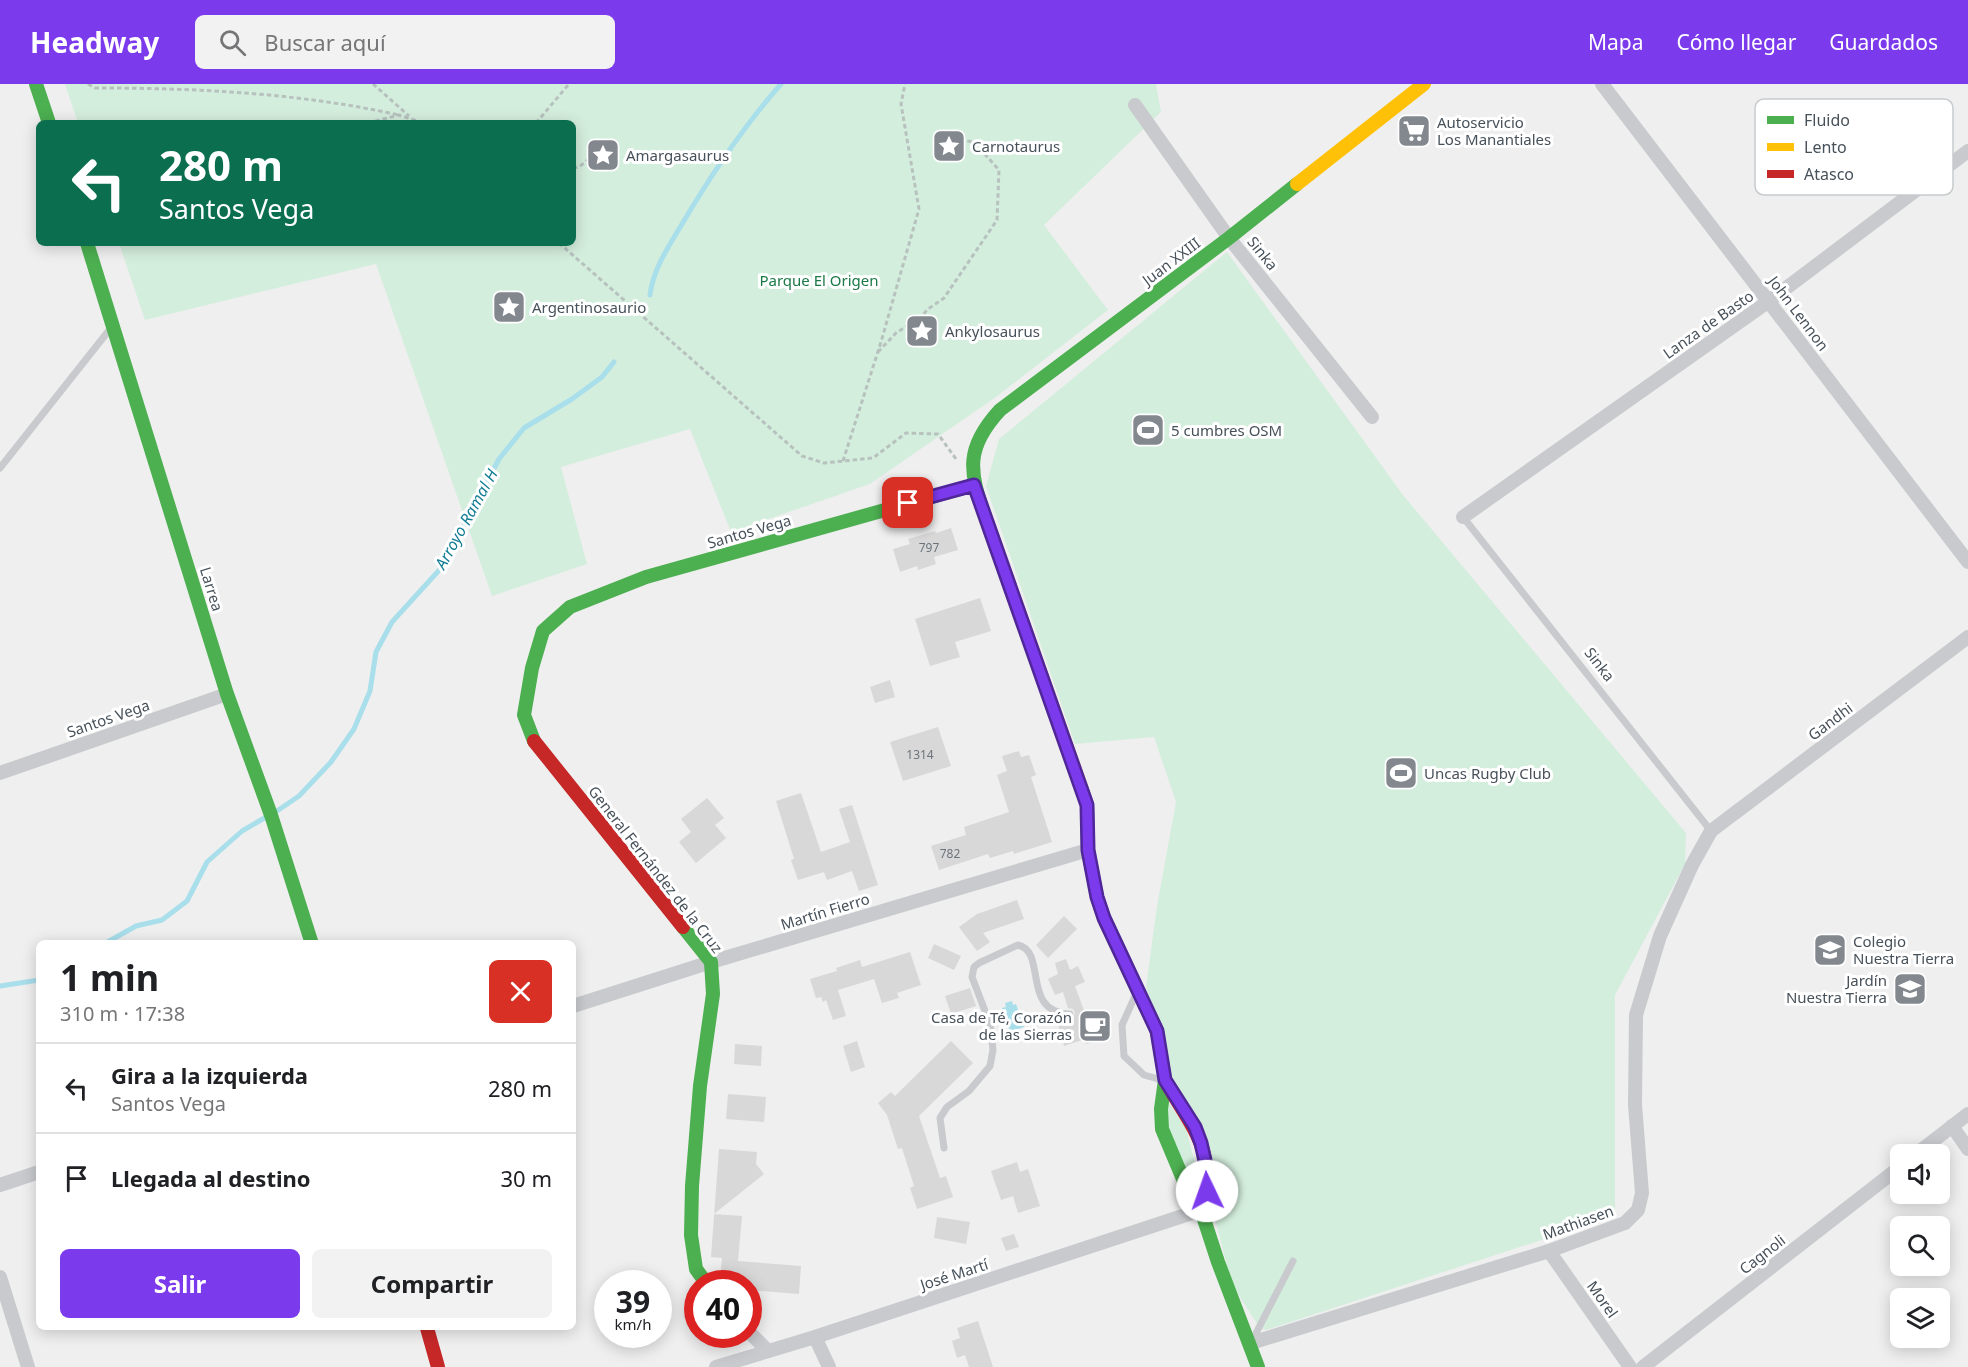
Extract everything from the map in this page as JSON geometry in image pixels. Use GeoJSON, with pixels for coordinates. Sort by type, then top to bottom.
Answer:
{"type":"FeatureCollection","features":[{"type":"Feature","properties":{"kind":"street"},"geometry":{"type":"LineString","coordinates":[[36,84],[48,120]]}},
{"type":"Feature","properties":{"kind":"street","name":"Juan XXIII"},"geometry":{"type":"LineString","coordinates":[[1165,1080],[1157,1031],[1104,918],[1097,897],[1088,850],[1087,805],[974,485],[971,468],[983,431],[1000,410],[1229,238],[1424,84]]}},
{"type":"Feature","properties":{"kind":"street","name":"John Lennon"},"geometry":{"type":"LineString","coordinates":[[1602,84],[1968,562]]}},
{"type":"Feature","properties":{"kind":"street","name":"Sinka"},"geometry":{"type":"LineString","coordinates":[[1135,105],[1229,238],[1372,417]]}},
{"type":"Feature","properties":{"kind":"street","name":"Lanza de Basto"},"geometry":{"type":"LineString","coordinates":[[1953,162],[1968,151]]}},
{"type":"Feature","properties":{"kind":"street","name":"Lanza de Basto"},"geometry":{"type":"LineString","coordinates":[[1463,518],[1769,302],[1910,195]]}},
{"type":"Feature","properties":{"kind":"street","name":"Larrea"},"geometry":{"type":"LineString","coordinates":[[88,246],[227,694],[271,815],[311,940]]}},
{"type":"Feature","properties":{"kind":"street","name":"Santos Vega"},"geometry":{"type":"LineString","coordinates":[[543,632],[570,608],[646,577],[974,485]]}},
{"type":"Feature","properties":{"kind":"street","name":"General Fernández de la Cruz"},"geometry":{"type":"LineString","coordinates":[[543,632],[532,668],[524,716],[534,741],[711,962],[713,994],[700,1086],[692,1186],[691,1235],[697,1270]]}},
{"type":"Feature","properties":{"kind":"street","name":"Gandhi"},"geometry":{"type":"LineString","coordinates":[[1711,831],[1968,637]]}},
{"type":"Feature","properties":{"kind":"street","name":"Santos Vega"},"geometry":{"type":"LineString","coordinates":[[0,773],[227,694]]}},
{"type":"Feature","properties":{"kind":"street","name":"Mathiasen"},"geometry":{"type":"LineString","coordinates":[[1251,1343],[1549,1251],[1625,1223],[1638,1210],[1642,1193],[1635,1105],[1636,1015],[1659,936],[1692,865],[1711,831]]}},
{"type":"Feature","properties":{"kind":"street","name":"Martín Fierro"},"geometry":{"type":"LineString","coordinates":[[576,1005],[711,962],[1088,850]]}},
{"type":"Feature","properties":{"kind":"street"},"geometry":{"type":"LineString","coordinates":[[1165,1080],[1195,1127],[1201,1143],[1208,1174],[1207,1191],[1202,1210]]}},
{"type":"Feature","properties":{"kind":"street"},"geometry":{"type":"LineString","coordinates":[[1165,1080],[1161,1109],[1162,1129],[1183,1179],[1202,1210],[1218,1262],[1251,1343],[1258,1367]]}},
{"type":"Feature","properties":{"kind":"street"},"geometry":{"type":"LineString","coordinates":[[1929,1144],[1968,1114]]}},
{"type":"Feature","properties":{"kind":"street"},"geometry":{"type":"LineString","coordinates":[[1952,1126],[1968,1149]]}},
{"type":"Feature","properties":{"kind":"street"},"geometry":{"type":"LineString","coordinates":[[0,1185],[36,1174]]}},
{"type":"Feature","properties":{"kind":"street","name":"Cagnoli"},"geometry":{"type":"LineString","coordinates":[[1643,1367],[1890,1175]]}},
{"type":"Feature","properties":{"kind":"street","name":"José Martí"},"geometry":{"type":"LineString","coordinates":[[717,1367],[1202,1210]]}},
{"type":"Feature","properties":{"kind":"street","name":"Morel"},"geometry":{"type":"LineString","coordinates":[[1549,1251],[1630,1367]]}},
{"type":"Feature","properties":{"kind":"street"},"geometry":{"type":"LineString","coordinates":[[0,1277],[28,1367]]}},
{"type":"Feature","properties":{"kind":"street"},"geometry":{"type":"LineString","coordinates":[[428,1330],[438,1367]]}},
{"type":"Feature","properties":{"kind":"street"},"geometry":{"type":"LineString","coordinates":[[815,1337],[829,1367]]}},
{"type":"Feature","properties":{"kind":"street"},"geometry":{"type":"LineString","coordinates":[[762,1345],[768,1351]]}},
{"type":"Feature","properties":{"kind":"lane"},"geometry":{"type":"LineString","coordinates":[[0,468],[114,325]]}},
{"type":"Feature","properties":{"kind":"lane","name":"Sinka"},"geometry":{"type":"LineString","coordinates":[[1463,518],[1711,831]]}},
{"type":"Feature","properties":{"kind":"lane"},"geometry":{"type":"LineString","coordinates":[[944,1148],[940,1118],[946,1107],[969,1091],[990,1066],[993,1050],[990,1024],[972,977],[974,967],[1018,945],[1023,946],[1030,954],[1039,996],[1043,1002],[1055,1011],[1070,1014]]}},
{"type":"Feature","properties":{"kind":"lane"},"geometry":{"type":"LineString","coordinates":[[1138,989],[1122,1025],[1124,1056],[1144,1075],[1165,1080]]}},
{"type":"Feature","properties":{"kind":"lane"},"geometry":{"type":"LineString","coordinates":[[1251,1343],[1293,1261]]}},
{"type":"Feature","properties":{"kind":"path"},"geometry":{"type":"LineString","coordinates":[[88,84],[95,88],[187,88],[294,97],[347,104],[416,120]]}},
{"type":"Feature","properties":{"kind":"path"},"geometry":{"type":"LineString","coordinates":[[373,84],[410,117]]}},
{"type":"Feature","properties":{"kind":"path"},"geometry":{"type":"LineString","coordinates":[[538,120],[568,84]]}},
{"type":"Feature","properties":{"kind":"path"},"geometry":{"type":"LineString","coordinates":[[843,461],[919,209],[901,104],[905,84]]}},
{"type":"Feature","properties":{"kind":"path"},"geometry":{"type":"LineString","coordinates":[[380,120],[399,115]]}},
{"type":"Feature","properties":{"kind":"path"},"geometry":{"type":"LineString","coordinates":[[877,353],[896,333],[921,317],[944,298],[997,219],[999,170],[975,142],[962,140]]}},
{"type":"Feature","properties":{"kind":"path"},"geometry":{"type":"LineString","coordinates":[[576,168],[596,153]]}},
{"type":"Feature","properties":{"kind":"path"},"geometry":{"type":"LineString","coordinates":[[562,246],[802,456],[824,463],[873,458],[906,433],[939,434],[956,459]]}},
{"type":"Feature","properties":{"kind":"green space","name":"Parque El Origen"},"geometry":{"type":"Polygon","coordinates":[[[65,84],[1156,84],[1161,112],[1044,225],[1108,310],[996,397],[870,484],[731,532],[690,429],[561,467],[587,564],[492,596],[376,264],[145,320],[120,246],[576,246],[576,120],[77,120],[65,84]]]}},
{"type":"Feature","properties":{"kind":"green space","name":"Uncas Rugby Club"},"geometry":{"type":"Polygon","coordinates":[[[1227,252],[1403,495],[1686,833],[1685,864],[1615,995],[1615,1216],[1266,1330],[1260,1328],[1232,1285],[1214,1215],[1215,1174],[1171,1076],[1146,987],[1157,906],[1176,802],[1154,737],[1075,744],[986,486],[999,439],[1227,252]]]}},
{"type":"Feature","properties":{"kind":"green space"},"geometry":{"type":"Polygon","coordinates":[[[1167,1100],[1186,1128],[1196,1168],[1194,1188],[1166,1125],[1167,1100]]]}},
{"type":"Feature","properties":{"kind":"water"},"geometry":{"type":"Polygon","coordinates":[[[1012,1001],[1013,1005],[1016,1004],[1024,1027],[1010,1032],[1002,1008],[1006,1007],[1005,1003],[1012,1001]]]}},
{"type":"Feature","properties":{"kind":"building"},"geometry":{"type":"Polygon","coordinates":[[[951,528],[958,550],[934,557],[936,564],[918,570],[917,566],[900,572],[893,549],[910,544],[908,539],[951,528]]]}},
{"type":"Feature","properties":{"kind":"building"},"geometry":{"type":"Polygon","coordinates":[[[980,598],[991,631],[955,642],[960,657],[930,666],[915,619],[980,598]]]}},
{"type":"Feature","properties":{"kind":"building"},"geometry":{"type":"Polygon","coordinates":[[[890,680],[895,697],[875,703],[870,687],[890,680]]]}},
{"type":"Feature","properties":{"kind":"building"},"geometry":{"type":"Polygon","coordinates":[[[938,727],[951,766],[903,781],[890,742],[938,727]]]}},
{"type":"Feature","properties":{"kind":"building"},"geometry":{"type":"Polygon","coordinates":[[[1019,751],[1021,757],[1029,755],[1036,775],[1031,777],[1052,842],[1014,854],[1013,851],[990,858],[988,854],[939,870],[931,846],[966,835],[964,827],[1009,812],[997,775],[1007,771],[1002,756],[1019,751]]]}},
{"type":"Feature","properties":{"kind":"building"},"geometry":{"type":"Polygon","coordinates":[[[801,793],[821,852],[850,842],[839,809],[852,805],[878,885],[859,891],[852,871],[827,880],[824,872],[798,880],[776,801],[801,793]]]}},
{"type":"Feature","properties":{"kind":"building"},"geometry":{"type":"Polygon","coordinates":[[[707,798],[724,818],[715,825],[726,838],[696,863],[679,842],[691,832],[681,819],[707,798]]]}},
{"type":"Feature","properties":{"kind":"building"},"geometry":{"type":"Polygon","coordinates":[[[1017,900],[1024,919],[983,933],[990,942],[977,951],[959,927],[977,914],[1017,900]]]}},
{"type":"Feature","properties":{"kind":"building"},"geometry":{"type":"Polygon","coordinates":[[[1064,916],[1077,929],[1048,958],[1036,945],[1064,916]]]}},
{"type":"Feature","properties":{"kind":"building"},"geometry":{"type":"Polygon","coordinates":[[[934,944],[961,956],[954,970],[928,958],[934,944]]]}},
{"type":"Feature","properties":{"kind":"building"},"geometry":{"type":"Polygon","coordinates":[[[910,952],[921,985],[897,993],[899,998],[882,1003],[874,979],[838,990],[846,1016],[833,1020],[826,1000],[823,1002],[821,997],[816,998],[810,979],[837,971],[836,968],[860,960],[862,967],[910,952]]]}},
{"type":"Feature","properties":{"kind":"building"},"geometry":{"type":"Polygon","coordinates":[[[1066,959],[1070,970],[1078,966],[1085,982],[1075,986],[1086,1016],[1094,1013],[1102,1039],[1086,1044],[1085,1039],[1064,1046],[1058,1025],[1072,1020],[1075,1013],[1073,1009],[1068,1008],[1063,992],[1055,995],[1048,979],[1058,974],[1055,963],[1066,959]]]}},
{"type":"Feature","properties":{"kind":"building"},"geometry":{"type":"Polygon","coordinates":[[[970,988],[976,1006],[951,1014],[945,996],[970,988]]]}},
{"type":"Feature","properties":{"kind":"building"},"geometry":{"type":"Polygon","coordinates":[[[857,1041],[865,1067],[851,1072],[843,1046],[857,1041]]]}},
{"type":"Feature","properties":{"kind":"building"},"geometry":{"type":"Polygon","coordinates":[[[951,1041],[973,1063],[919,1116],[940,1178],[946,1176],[953,1197],[917,1209],[910,1188],[914,1186],[902,1148],[898,1149],[887,1115],[878,1103],[891,1092],[895,1096],[951,1041]]]}},
{"type":"Feature","properties":{"kind":"building"},"geometry":{"type":"Polygon","coordinates":[[[735,1044],[762,1046],[761,1066],[734,1064],[735,1044]]]}},
{"type":"Feature","properties":{"kind":"building"},"geometry":{"type":"Polygon","coordinates":[[[728,1094],[766,1097],[764,1122],[726,1119],[728,1094]]]}},
{"type":"Feature","properties":{"kind":"building"},"geometry":{"type":"Polygon","coordinates":[[[719,1149],[757,1152],[756,1164],[764,1174],[714,1214],[719,1149]]]}},
{"type":"Feature","properties":{"kind":"building"},"geometry":{"type":"Polygon","coordinates":[[[1017,1162],[1020,1172],[1028,1169],[1040,1206],[1018,1213],[1013,1196],[1001,1200],[991,1171],[1017,1162]]]}},
{"type":"Feature","properties":{"kind":"building"},"geometry":{"type":"Polygon","coordinates":[[[714,1214],[742,1216],[738,1261],[801,1266],[799,1294],[762,1291],[762,1270],[721,1270],[722,1258],[711,1257],[714,1214]]]}},
{"type":"Feature","properties":{"kind":"building"},"geometry":{"type":"Polygon","coordinates":[[[937,1217],[970,1222],[966,1244],[934,1238],[937,1217]]]}},
{"type":"Feature","properties":{"kind":"building"},"geometry":{"type":"Polygon","coordinates":[[[1014,1234],[1019,1247],[1006,1251],[1001,1238],[1014,1234]]]}},
{"type":"Feature","properties":{"kind":"building"},"geometry":{"type":"Polygon","coordinates":[[[978,1321],[993,1367],[969,1367],[965,1355],[957,1358],[952,1341],[960,1338],[957,1328],[978,1321]]]}},
{"type":"Feature","properties":{"kind":"waterway","name":"Arroyo Ramal H"},"geometry":{"type":"LineString","coordinates":[[650,295],[654,276],[662,258],[693,206],[741,134],[781,84]]}},
{"type":"Feature","properties":{"kind":"waterway","name":"Arroyo Ramal H"},"geometry":{"type":"LineString","coordinates":[[274,813],[299,796],[331,762],[354,729],[370,691],[376,652],[392,622],[442,567],[499,459],[524,428],[572,399],[602,377],[614,362]]}},
{"type":"Feature","properties":{"kind":"waterway","name":"Arroyo Ramal H"},"geometry":{"type":"LineString","coordinates":[[111,940],[136,926],[162,920],[187,901],[207,862],[242,831],[266,817]]}},
{"type":"Feature","properties":{"kind":"waterway","name":"Arroyo Ramal H"},"geometry":{"type":"LineString","coordinates":[[0,986],[36,980]]}},
{"type":"Feature","properties":{"kind":"traffic: fast"},"geometry":{"type":"LineString","coordinates":[[36,84],[48,120]]}},
{"type":"Feature","properties":{"kind":"traffic: fast"},"geometry":{"type":"LineString","coordinates":[[985,516],[973,473],[973,460],[981,436],[1000,410],[1297,184]]}},
{"type":"Feature","properties":{"kind":"traffic: fast"},"geometry":{"type":"LineString","coordinates":[[88,246],[227,694],[271,815],[311,940]]}},
{"type":"Feature","properties":{"kind":"traffic: fast"},"geometry":{"type":"LineString","coordinates":[[534,741],[524,715],[532,668],[543,631],[570,607],[646,577],[974,485]]}},
{"type":"Feature","properties":{"kind":"traffic: fast"},"geometry":{"type":"LineString","coordinates":[[1081,787],[1087,805],[1088,850],[1097,897],[1104,918],[1157,1031],[1165,1080],[1161,1109],[1162,1129],[1183,1179],[1201,1210],[1258,1367]]}},
{"type":"Feature","properties":{"kind":"traffic: fast"},"geometry":{"type":"LineString","coordinates":[[683,927],[711,962],[713,994],[700,1086],[692,1186],[691,1235],[697,1270]]}},
{"type":"Feature","properties":{"kind":"traffic: slow"},"geometry":{"type":"LineString","coordinates":[[1297,184],[1424,84]]}},
{"type":"Feature","properties":{"kind":"traffic: slow"},"geometry":{"type":"LineString","coordinates":[[985,516],[1081,787]]}},
{"type":"Feature","properties":{"kind":"traffic: jam"},"geometry":{"type":"LineString","coordinates":[[534,741],[683,927]]}},
{"type":"Feature","properties":{"kind":"traffic: jam"},"geometry":{"type":"LineString","coordinates":[[1165,1080],[1193,1127],[1204,1155],[1206,1171],[1201,1210]]}},
{"type":"Feature","properties":{"kind":"traffic: jam"},"geometry":{"type":"LineString","coordinates":[[428,1330],[438,1367]]}},
{"type":"Feature","properties":{"kind":"place","name":"Autoservicio Los Manantiales"},"geometry":{"type":"Point","coordinates":[1414,131]}},
{"type":"Feature","properties":{"kind":"place","name":"Carnotaurus"},"geometry":{"type":"Point","coordinates":[949,146]}},
{"type":"Feature","properties":{"kind":"place","name":"Amargasaurus"},"geometry":{"type":"Point","coordinates":[603,155]}},
{"type":"Feature","properties":{"kind":"place","name":"Argentinosaurio"},"geometry":{"type":"Point","coordinates":[509,307]}},
{"type":"Feature","properties":{"kind":"place","name":"Ankylosaurus"},"geometry":{"type":"Point","coordinates":[922,331]}},
{"type":"Feature","properties":{"kind":"place","name":"5 cumbres OSM"},"geometry":{"type":"Point","coordinates":[1148,430]}},
{"type":"Feature","properties":{"kind":"place","name":"Uncas Rugby Club"},"geometry":{"type":"Point","coordinates":[1401,773]}},
{"type":"Feature","properties":{"kind":"place","name":"Colegio Nuestra Tierra"},"geometry":{"type":"Point","coordinates":[1830,950]}},
{"type":"Feature","properties":{"kind":"place","name":"Jardín Nuestra Tierra"},"geometry":{"type":"Point","coordinates":[1910,989]}},
{"type":"Feature","properties":{"kind":"place","name":"Casa de Té, Corazón de las Sierras"},"geometry":{"type":"Point","coordinates":[1095,1026]}},
{"type":"Feature","properties":{"kind":"route"},"geometry":{"type":"LineString","coordinates":[[908,503],[974,485],[1087,805],[1088,850],[1097,897],[1104,918],[1157,1031],[1165,1080],[1195,1127],[1201,1143],[1208,1174],[1207,1191]]}}]}
